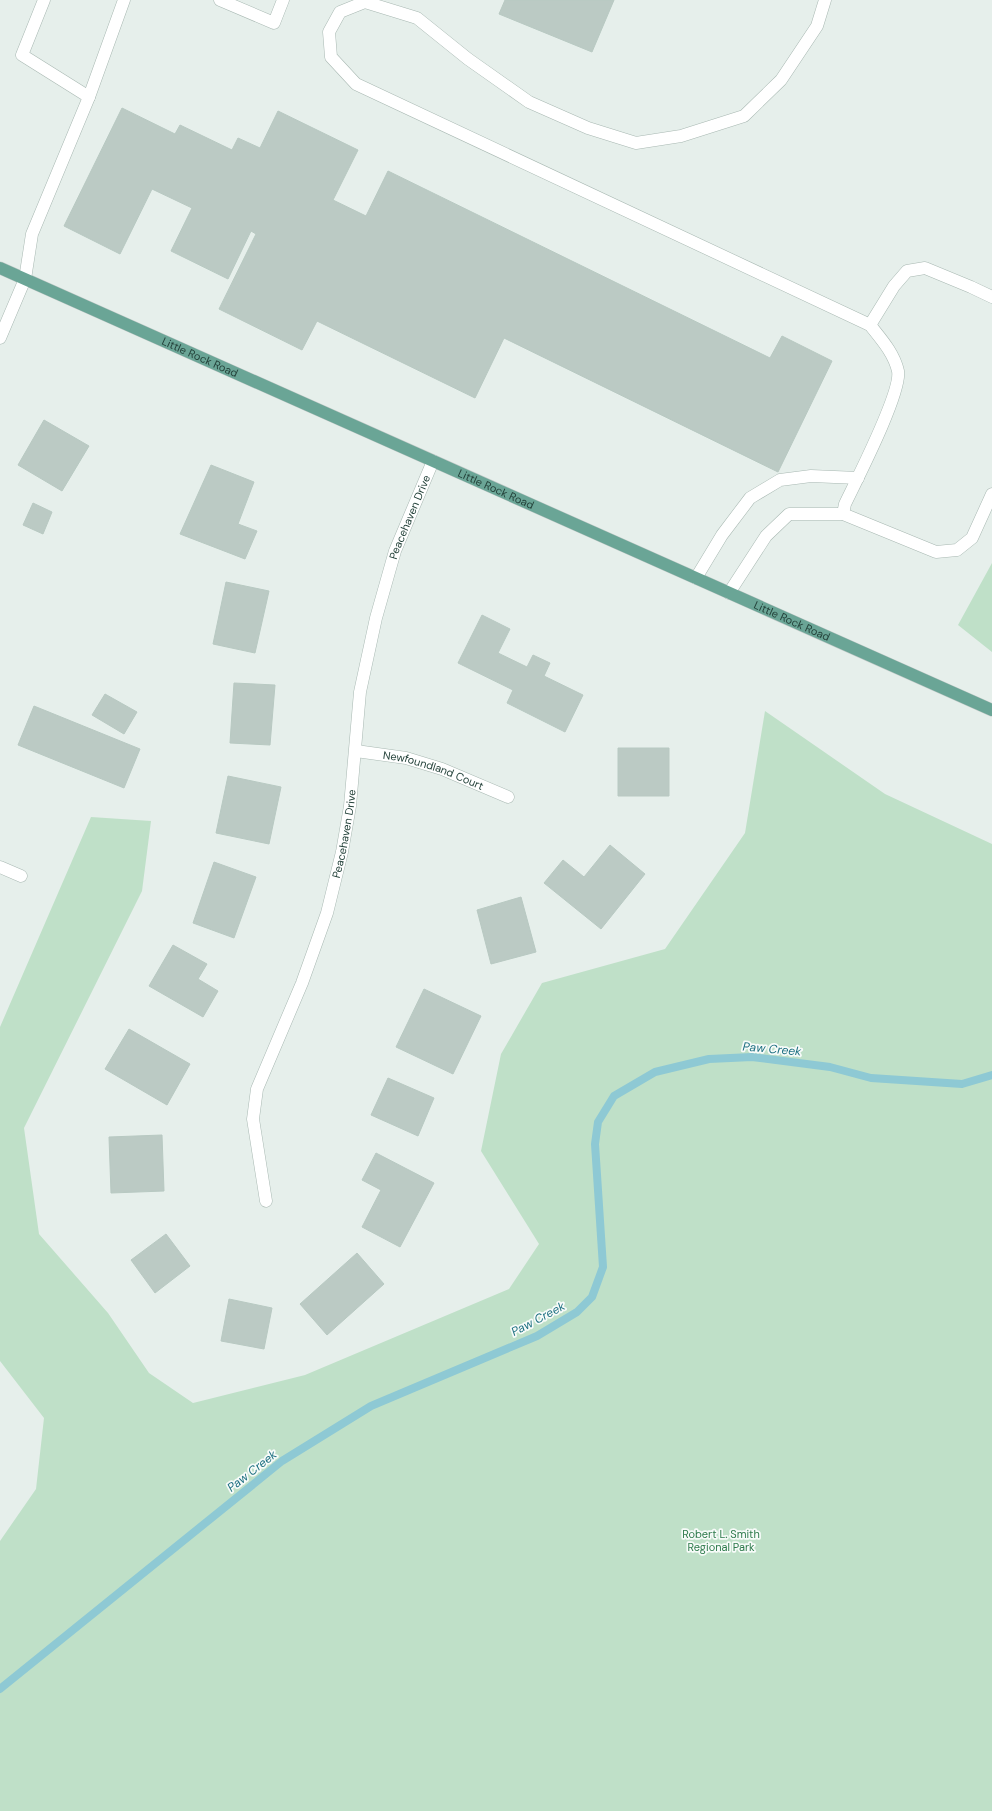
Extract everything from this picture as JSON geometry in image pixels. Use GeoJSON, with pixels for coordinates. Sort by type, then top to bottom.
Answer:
{"type":"FeatureCollection","features":[{"type":"Feature","properties":{"kind":"main road","name":"Little Rock Road"},"geometry":{"type":"LineString","coordinates":[[0,268],[992,710]]}},
{"type":"Feature","properties":{"kind":"street"},"geometry":{"type":"LineString","coordinates":[[44,0],[22,55],[89,97]]}},
{"type":"Feature","properties":{"kind":"street"},"geometry":{"type":"LineString","coordinates":[[0,338],[26,279],[32,234],[89,97],[124,0]]}},
{"type":"Feature","properties":{"kind":"street"},"geometry":{"type":"LineString","coordinates":[[220,0],[274,23],[283,0]]}},
{"type":"Feature","properties":{"kind":"street"},"geometry":{"type":"LineString","coordinates":[[825,0],[817,26],[781,80],[744,116],[681,136],[636,143],[588,128],[529,102],[468,59],[417,18],[366,2],[340,12],[329,32],[331,57],[356,84],[870,325],[890,351],[898,372],[892,404],[845,504],[843,514]]}},
{"type":"Feature","properties":{"kind":"street"},"geometry":{"type":"LineString","coordinates":[[870,325],[894,286],[907,271],[925,268],[992,297]]}},
{"type":"Feature","properties":{"kind":"street","name":"Peacehaven Drive"},"geometry":{"type":"LineString","coordinates":[[266,1201],[253,1119],[257,1089],[302,983],[327,913],[345,837],[356,751],[360,692],[376,618],[395,551],[432,461]]}},
{"type":"Feature","properties":{"kind":"street"},"geometry":{"type":"LineString","coordinates":[[696,578],[722,535],[750,498],[780,480],[811,476],[858,478]]}},
{"type":"Feature","properties":{"kind":"street"},"geometry":{"type":"LineString","coordinates":[[728,593],[766,536],[789,514],[843,514],[936,552],[956,550],[972,538],[992,494]]}},
{"type":"Feature","properties":{"kind":"street","name":"Newfoundland Court"},"geometry":{"type":"LineString","coordinates":[[356,751],[406,758],[442,769],[508,797]]}},
{"type":"Feature","properties":{"kind":"street"},"geometry":{"type":"LineString","coordinates":[[0,867],[20,876]]}},
{"type":"Feature","properties":{"kind":"green space"},"geometry":{"type":"Polygon","coordinates":[[[992,563],[992,652],[958,625],[992,563]]]}},
{"type":"Feature","properties":{"kind":"green space","name":"Robert L. Smith Regional Park"},"geometry":{"type":"Polygon","coordinates":[[[765,711],[885,794],[992,844],[992,1811],[0,1811],[0,1541],[36,1489],[44,1418],[0,1361],[0,1027],[91,817],[151,821],[142,891],[24,1128],[39,1234],[108,1313],[149,1373],[193,1403],[305,1375],[509,1289],[539,1244],[481,1151],[501,1054],[542,983],[665,949],[745,833],[765,711]]]}},
{"type":"Feature","properties":{"kind":"building"},"geometry":{"type":"Polygon","coordinates":[[[505,0],[614,0],[592,52],[499,14],[505,0]]]}},
{"type":"Feature","properties":{"kind":"building"},"geometry":{"type":"Polygon","coordinates":[[[122,108],[175,134],[180,125],[232,150],[238,138],[260,148],[278,111],[358,150],[333,200],[366,216],[388,171],[770,358],[782,336],[832,361],[778,472],[504,338],[475,398],[317,321],[302,350],[219,309],[256,234],[251,231],[228,279],[171,251],[192,208],[152,189],[120,254],[64,226],[122,108]]]}},
{"type":"Feature","properties":{"kind":"building"},"geometry":{"type":"Polygon","coordinates":[[[44,420],[89,446],[62,491],[18,465],[44,420]]]}},
{"type":"Feature","properties":{"kind":"building"},"geometry":{"type":"Polygon","coordinates":[[[211,465],[254,482],[238,524],[257,531],[245,559],[180,534],[211,465]]]}},
{"type":"Feature","properties":{"kind":"building"},"geometry":{"type":"Polygon","coordinates":[[[33,503],[52,512],[43,534],[23,525],[33,503]]]}},
{"type":"Feature","properties":{"kind":"building"},"geometry":{"type":"Polygon","coordinates":[[[226,582],[269,591],[255,653],[213,644],[226,582]]]}},
{"type":"Feature","properties":{"kind":"building"},"geometry":{"type":"Polygon","coordinates":[[[482,615],[510,629],[498,653],[527,667],[533,655],[550,663],[544,676],[583,695],[565,732],[507,703],[513,690],[458,663],[482,615]]]}},
{"type":"Feature","properties":{"kind":"building"},"geometry":{"type":"Polygon","coordinates":[[[234,683],[275,685],[270,745],[230,743],[234,683]]]}},
{"type":"Feature","properties":{"kind":"building"},"geometry":{"type":"Polygon","coordinates":[[[105,694],[137,712],[124,734],[92,715],[105,694]]]}},
{"type":"Feature","properties":{"kind":"building"},"geometry":{"type":"Polygon","coordinates":[[[34,706],[140,749],[124,788],[18,745],[34,706]]]}},
{"type":"Feature","properties":{"kind":"building"},"geometry":{"type":"Polygon","coordinates":[[[618,748],[669,748],[669,796],[618,796],[618,748]]]}},
{"type":"Feature","properties":{"kind":"building"},"geometry":{"type":"Polygon","coordinates":[[[228,776],[281,787],[269,844],[216,833],[228,776]]]}},
{"type":"Feature","properties":{"kind":"building"},"geometry":{"type":"Polygon","coordinates":[[[610,845],[645,874],[601,929],[544,883],[563,860],[584,877],[610,845]]]}},
{"type":"Feature","properties":{"kind":"building"},"geometry":{"type":"Polygon","coordinates":[[[214,862],[256,877],[234,938],[193,923],[214,862]]]}},
{"type":"Feature","properties":{"kind":"building"},"geometry":{"type":"Polygon","coordinates":[[[521,897],[536,952],[491,964],[477,910],[521,897]]]}},
{"type":"Feature","properties":{"kind":"building"},"geometry":{"type":"Polygon","coordinates":[[[173,945],[207,964],[198,979],[218,991],[203,1017],[149,986],[173,945]]]}},
{"type":"Feature","properties":{"kind":"building"},"geometry":{"type":"Polygon","coordinates":[[[424,989],[481,1016],[453,1074],[396,1047],[424,989]]]}},
{"type":"Feature","properties":{"kind":"building"},"geometry":{"type":"Polygon","coordinates":[[[129,1029],[190,1064],[167,1105],[105,1069],[129,1029]]]}},
{"type":"Feature","properties":{"kind":"building"},"geometry":{"type":"Polygon","coordinates":[[[388,1078],[434,1098],[418,1136],[371,1115],[388,1078]]]}},
{"type":"Feature","properties":{"kind":"building"},"geometry":{"type":"Polygon","coordinates":[[[162,1135],[164,1191],[111,1193],[109,1137],[162,1135]]]}},
{"type":"Feature","properties":{"kind":"building"},"geometry":{"type":"Polygon","coordinates":[[[376,1153],[434,1183],[400,1247],[362,1227],[381,1190],[362,1180],[376,1153]]]}},
{"type":"Feature","properties":{"kind":"building"},"geometry":{"type":"Polygon","coordinates":[[[166,1234],[190,1266],[155,1293],[131,1260],[166,1234]]]}},
{"type":"Feature","properties":{"kind":"building"},"geometry":{"type":"Polygon","coordinates":[[[357,1253],[384,1284],[327,1335],[300,1304],[357,1253]]]}},
{"type":"Feature","properties":{"kind":"building"},"geometry":{"type":"Polygon","coordinates":[[[229,1299],[272,1308],[264,1349],[221,1341],[229,1299]]]}},
{"type":"Feature","properties":{"kind":"waterway","name":"Paw Creek"},"geometry":{"type":"LineString","coordinates":[[0,1689],[282,1461],[371,1406],[537,1336],[577,1312],[592,1297],[603,1267],[595,1144],[598,1122],[614,1096],[655,1072],[709,1059],[752,1057],[830,1067],[871,1078],[962,1084],[992,1075]]}}]}
